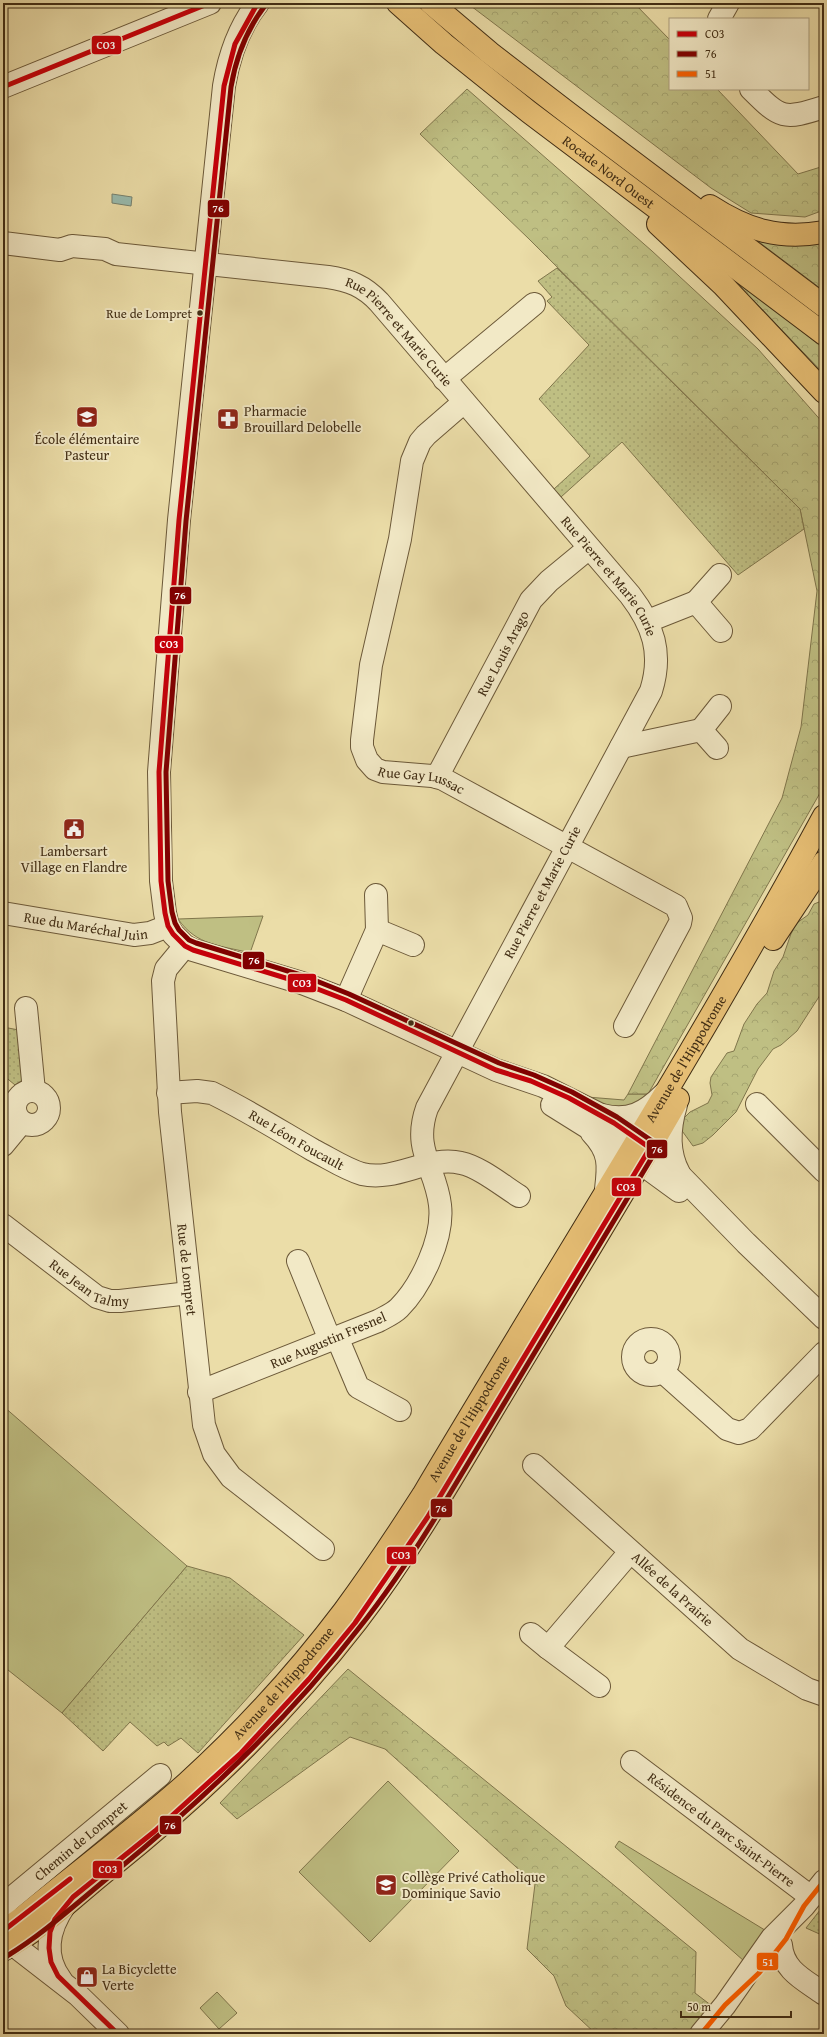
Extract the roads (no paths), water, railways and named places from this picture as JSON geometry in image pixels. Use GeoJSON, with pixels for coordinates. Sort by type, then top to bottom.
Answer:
{"type":"FeatureCollection","features":[{"type":"Feature","properties":{"kind":"main road","name":"Rocade Nord Ouest"},"geometry":{"type":"LineString","coordinates":[[398,3],[444,44],[529,112],[824,334]]}},
{"type":"Feature","properties":{"kind":"main road","name":"Rocade Nord Ouest"},"geometry":{"type":"LineString","coordinates":[[431,3],[485,48],[568,113],[824,306]]}},
{"type":"Feature","properties":{"kind":"main road"},"geometry":{"type":"LineString","coordinates":[[568,113],[668,175],[720,212],[742,224],[767,233],[779,235],[802,235],[824,232]]}},
{"type":"Feature","properties":{"kind":"main road"},"geometry":{"type":"LineString","coordinates":[[595,161],[646,213],[723,285],[824,392]]}},
{"type":"Feature","properties":{"kind":"main road","name":"Avenue de l'Hippodrome"},"geometry":{"type":"LineString","coordinates":[[373,1584],[427,1518],[671,1096],[824,816]]}},
{"type":"Feature","properties":{"kind":"main road","name":"Avenue de l'Hippodrome"},"geometry":{"type":"LineString","coordinates":[[671,1096],[773,939],[824,848]]}},
{"type":"Feature","properties":{"kind":"main road"},"geometry":{"type":"LineString","coordinates":[[773,939],[824,862]]}},
{"type":"Feature","properties":{"kind":"main road","name":"Avenue de l'Hippodrome"},"geometry":{"type":"LineString","coordinates":[[6,1941],[18,1921],[186,1783],[240,1730],[302,1675],[350,1629],[373,1584],[423,1495],[606,1189],[639,1151]]}},
{"type":"Feature","properties":{"kind":"main road","name":"Avenue de l'Hippodrome"},"geometry":{"type":"LineString","coordinates":[[6,1941],[46,1923],[65,1905],[155,1831],[203,1788],[241,1753],[302,1675]]}},
{"type":"Feature","properties":{"kind":"street"},"geometry":{"type":"LineString","coordinates":[[3,87],[210,3]]}},
{"type":"Feature","properties":{"kind":"street"},"geometry":{"type":"LineString","coordinates":[[720,18],[728,3]]}},
{"type":"Feature","properties":{"kind":"street"},"geometry":{"type":"LineString","coordinates":[[254,4],[238,36],[227,68],[221,106],[179,520],[159,772],[161,881],[168,926],[178,940],[185,946],[202,954],[302,983],[346,1000],[496,1070],[572,1117],[639,1151],[680,1175],[746,1243],[824,1318]]}},
{"type":"Feature","properties":{"kind":"street"},"geometry":{"type":"LineString","coordinates":[[752,90],[772,110],[782,115],[794,116],[824,107]]}},
{"type":"Feature","properties":{"kind":"street","name":"Rue Pierre et Marie Curie"},"geometry":{"type":"LineString","coordinates":[[3,243],[60,250],[72,246],[105,249],[116,254],[328,277],[357,284],[364,288],[379,302],[630,595],[648,621],[656,653],[654,682],[646,700],[456,1051]]}},
{"type":"Feature","properties":{"kind":"street"},"geometry":{"type":"LineString","coordinates":[[444,379],[534,304]]}},
{"type":"Feature","properties":{"kind":"street","name":"Rue Gay Lussac"},"geometry":{"type":"LineString","coordinates":[[464,402],[426,435],[420,442],[412,461],[400,538],[369,677],[362,740],[363,753],[375,769],[383,772],[437,777],[676,906],[680,913],[680,924],[625,1026]]}},
{"type":"Feature","properties":{"kind":"street","name":"Rue Louis Arago"},"geometry":{"type":"LineString","coordinates":[[437,777],[531,600],[542,587],[589,548]]}},
{"type":"Feature","properties":{"kind":"street"},"geometry":{"type":"LineString","coordinates":[[648,621],[696,602],[720,575]]}},
{"type":"Feature","properties":{"kind":"street"},"geometry":{"type":"LineString","coordinates":[[696,602],[721,632]]}},
{"type":"Feature","properties":{"kind":"street"},"geometry":{"type":"LineString","coordinates":[[621,747],[701,730],[720,706]]}},
{"type":"Feature","properties":{"kind":"street"},"geometry":{"type":"LineString","coordinates":[[701,730],[717,748]]}},
{"type":"Feature","properties":{"kind":"street"},"geometry":{"type":"LineString","coordinates":[[346,1000],[377,930],[376,895]]}},
{"type":"Feature","properties":{"kind":"street","name":"Rue du Maréchal Juin"},"geometry":{"type":"LineString","coordinates":[[3,913],[134,934],[150,933],[168,926]]}},
{"type":"Feature","properties":{"kind":"street"},"geometry":{"type":"LineString","coordinates":[[377,930],[413,945]]}},
{"type":"Feature","properties":{"kind":"street","name":"Rue de Lompret"},"geometry":{"type":"LineString","coordinates":[[185,946],[163,975],[168,1093],[199,1392],[206,1434],[214,1454],[224,1471],[323,1549]]}},
{"type":"Feature","properties":{"kind":"street"},"geometry":{"type":"LineString","coordinates":[[3,1145],[22,1122],[32,1125],[37,1124],[42,1121],[48,1113],[49,1108],[43,1094],[34,1091],[26,1008]]}},
{"type":"Feature","properties":{"kind":"street","name":"Rue Augustin Fresnel"},"geometry":{"type":"LineString","coordinates":[[199,1392],[385,1318],[398,1309],[410,1294],[426,1267],[438,1233],[441,1213],[438,1195],[428,1165],[422,1137],[424,1118],[430,1100],[456,1051]]}},
{"type":"Feature","properties":{"kind":"street"},"geometry":{"type":"LineString","coordinates":[[496,1070],[543,1086],[601,1115],[616,1119],[635,1115],[671,1096],[673,1117],[670,1140],[672,1158],[680,1175]]}},
{"type":"Feature","properties":{"kind":"street","name":"Rue Léon Foucault"},"geometry":{"type":"LineString","coordinates":[[168,1093],[197,1091],[212,1093],[335,1162],[361,1174],[390,1175],[443,1162],[461,1162],[475,1168],[519,1196]]}},
{"type":"Feature","properties":{"kind":"street"},"geometry":{"type":"LineString","coordinates":[[757,1104],[824,1171]]}},
{"type":"Feature","properties":{"kind":"street"},"geometry":{"type":"LineString","coordinates":[[601,1115],[639,1151],[746,1243]]}},
{"type":"Feature","properties":{"kind":"street"},"geometry":{"type":"LineString","coordinates":[[572,1117],[598,1140],[606,1152],[608,1168],[606,1189]]}},
{"type":"Feature","properties":{"kind":"street","name":"Rue Jean Talmy"},"geometry":{"type":"LineString","coordinates":[[3,1225],[91,1294],[103,1300],[120,1301],[189,1293]]}},
{"type":"Feature","properties":{"kind":"street"},"geometry":{"type":"LineString","coordinates":[[298,1260],[358,1387],[400,1410]]}},
{"type":"Feature","properties":{"kind":"street"},"geometry":{"type":"LineString","coordinates":[[662,1371],[727,1429],[739,1433],[750,1429],[824,1353]]}},
{"type":"Feature","properties":{"kind":"street","name":"Allée de la Prairie"},"geometry":{"type":"LineString","coordinates":[[534,1465],[740,1649],[806,1689],[824,1695]]}},
{"type":"Feature","properties":{"kind":"street"},"geometry":{"type":"LineString","coordinates":[[548,1648],[630,1552]]}},
{"type":"Feature","properties":{"kind":"street"},"geometry":{"type":"LineString","coordinates":[[531,1634],[599,1686]]}},
{"type":"Feature","properties":{"kind":"street","name":"Résidence du Parc Saint-Pierre"},"geometry":{"type":"LineString","coordinates":[[632,1762],[813,1894]]}},
{"type":"Feature","properties":{"kind":"street","name":"Chemin de Lompret"},"geometry":{"type":"LineString","coordinates":[[3,1908],[8,1901],[160,1775]]}},
{"type":"Feature","properties":{"kind":"street"},"geometry":{"type":"LineString","coordinates":[[725,2005],[750,1984],[762,1969],[781,1945],[813,1894]]}},
{"type":"Feature","properties":{"kind":"street"},"geometry":{"type":"LineString","coordinates":[[701,2034],[725,2005],[772,1938],[813,1894]]}},
{"type":"Feature","properties":{"kind":"street"},"geometry":{"type":"LineString","coordinates":[[64,1984],[54,1969],[49,1948],[52,1925],[65,1905]]}},
{"type":"Feature","properties":{"kind":"street"},"geometry":{"type":"LineString","coordinates":[[6,1941],[64,1984],[94,2010],[118,2034]]}},
{"type":"Feature","properties":{"kind":"street"},"geometry":{"type":"LineString","coordinates":[[781,1945],[785,1962],[790,1970],[824,1994]]}},
{"type":"Feature","properties":{"kind":"street"},"geometry":{"type":"LineString","coordinates":[[762,1969],[775,1967],[790,1970]]}},
{"type":"Feature","properties":{"kind":"place","name":"Rue de Lompret"},"geometry":{"type":"Point","coordinates":[200,313]}},
{"type":"Feature","properties":{"kind":"place","name":"École élémentaire Pasteur"},"geometry":{"type":"Point","coordinates":[87,417]}},
{"type":"Feature","properties":{"kind":"place","name":"Pharmacie Brouillard Delobelle"},"geometry":{"type":"Point","coordinates":[228,419]}},
{"type":"Feature","properties":{"kind":"place","name":"Lambersart Village en Flandre"},"geometry":{"type":"Point","coordinates":[74,829]}},
{"type":"Feature","properties":{"kind":"place","name":"Collège Privé Catholique Dominique Savio"},"geometry":{"type":"Point","coordinates":[386,1885]}},
{"type":"Feature","properties":{"kind":"place","name":"La Bicyclette Verte"},"geometry":{"type":"Point","coordinates":[87,1977]}}]}
